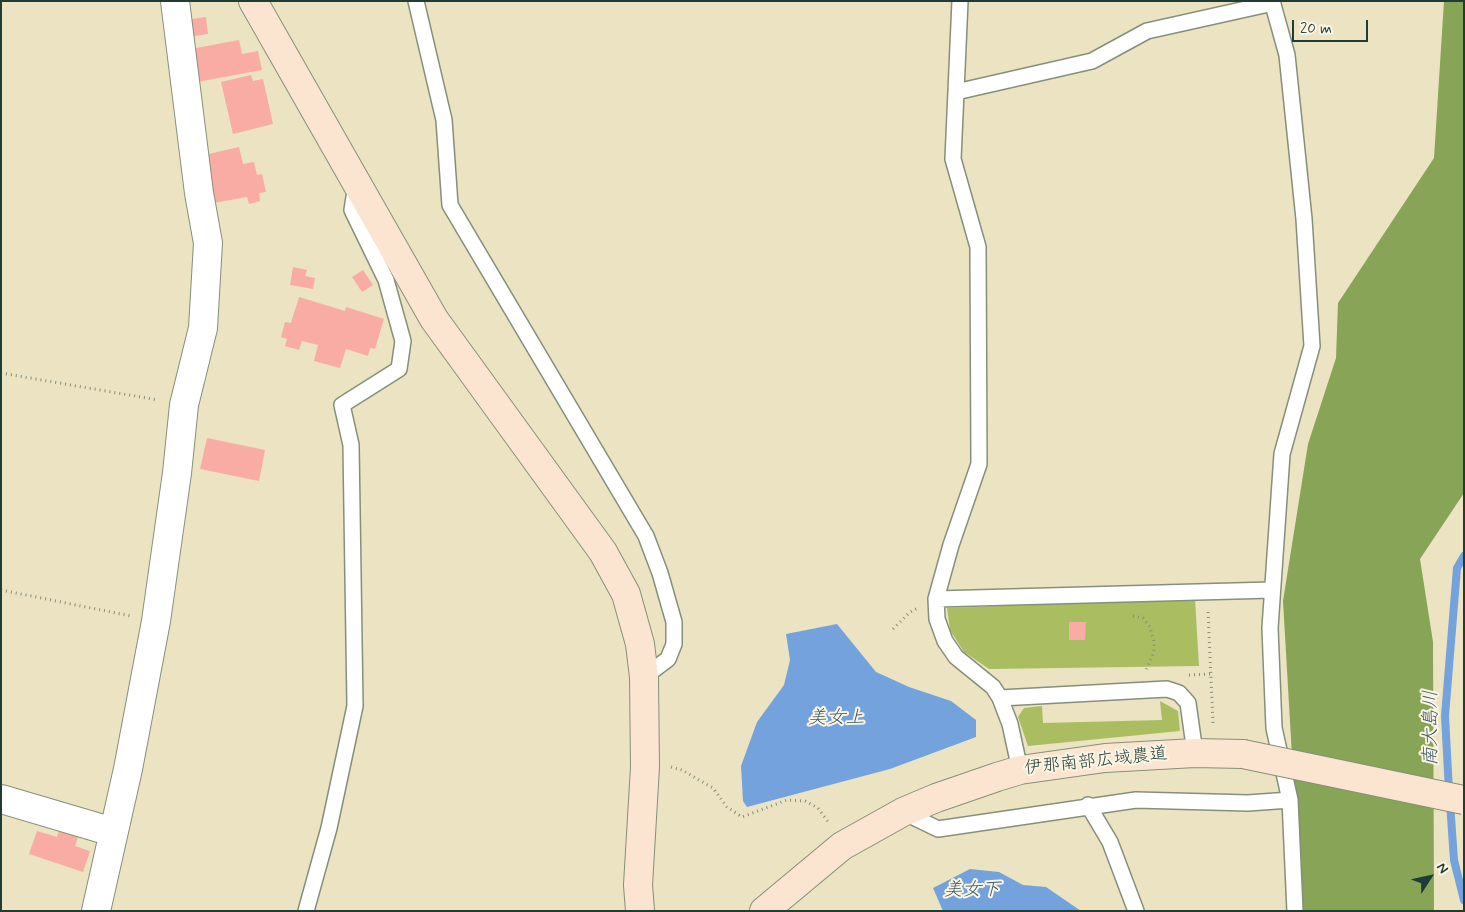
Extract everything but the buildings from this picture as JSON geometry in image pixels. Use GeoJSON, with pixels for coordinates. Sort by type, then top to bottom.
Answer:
{"type":"FeatureCollection","features":[{"type":"Feature","properties":{"kind":"street"},"geometry":{"type":"LineString","coordinates":[[96,911],[128,769],[156,621],[177,473],[184,404],[203,328],[208,243],[199,193],[175,1]]}},
{"type":"Feature","properties":{"kind":"street"},"geometry":{"type":"LineString","coordinates":[[254,1],[356,180],[397,257],[434,319],[603,552],[626,594],[640,644],[644,676],[644,767],[638,885],[640,911]]}},
{"type":"Feature","properties":{"kind":"street","name":"伊那南部広域農道"},"geometry":{"type":"LineString","coordinates":[[764,911],[842,846],[903,812],[936,798],[1020,770],[1113,757],[1195,753],[1243,754],[1464,800]]}},
{"type":"Feature","properties":{"kind":"street"},"geometry":{"type":"LineString","coordinates":[[1,798],[113,832]]}},
{"type":"Feature","properties":{"kind":"lane"},"geometry":{"type":"LineString","coordinates":[[416,1],[444,120],[450,205],[646,536],[660,573],[674,622],[674,644],[668,659],[644,676]]}},
{"type":"Feature","properties":{"kind":"lane"},"geometry":{"type":"LineString","coordinates":[[960,1],[954,159],[978,247],[979,464],[951,546],[936,599],[937,618],[945,641],[956,657],[993,686],[1000,698],[1010,724],[1020,770]]}},
{"type":"Feature","properties":{"kind":"lane"},"geometry":{"type":"LineString","coordinates":[[956,92],[1092,61],[1146,31],[1273,2],[1288,65],[1305,229],[1312,346],[1282,454],[1270,628],[1274,728],[1290,800],[1295,911]]}},
{"type":"Feature","properties":{"kind":"lane"},"geometry":{"type":"LineString","coordinates":[[306,911],[329,828],[355,706],[351,445],[342,405],[399,369],[403,341],[386,280],[352,210],[356,180]]}},
{"type":"Feature","properties":{"kind":"lane"},"geometry":{"type":"LineString","coordinates":[[936,599],[1272,590]]}},
{"type":"Feature","properties":{"kind":"lane"},"geometry":{"type":"LineString","coordinates":[[1000,698],[1167,688],[1179,693],[1188,703],[1195,753]]}},
{"type":"Feature","properties":{"kind":"lane"},"geometry":{"type":"LineString","coordinates":[[903,812],[938,829],[1088,805],[1136,800],[1248,803],[1290,800]]}},
{"type":"Feature","properties":{"kind":"lane"},"geometry":{"type":"LineString","coordinates":[[1088,805],[1110,842],[1136,911]]}},
{"type":"Feature","properties":{"kind":"path"},"geometry":{"type":"LineString","coordinates":[[1,373],[184,404]]}},
{"type":"Feature","properties":{"kind":"path"},"geometry":{"type":"LineString","coordinates":[[1,590],[156,621]]}},
{"type":"Feature","properties":{"kind":"path"},"geometry":{"type":"LineString","coordinates":[[1207,591],[1214,730]]}},
{"type":"Feature","properties":{"kind":"path"},"geometry":{"type":"LineString","coordinates":[[893,629],[910,612],[936,599]]}},
{"type":"Feature","properties":{"kind":"path"},"geometry":{"type":"LineString","coordinates":[[1124,614],[1143,618],[1150,627],[1154,641],[1154,652],[1144,675]]}},
{"type":"Feature","properties":{"kind":"path"},"geometry":{"type":"LineString","coordinates":[[668,766],[682,770],[713,788],[728,807],[742,817],[787,800],[805,801],[818,808],[834,830]]}},
{"type":"Feature","properties":{"kind":"green space"},"geometry":{"type":"Polygon","coordinates":[[[1444,1],[1464,1],[1464,493],[1420,559],[1433,642],[1434,911],[1301,911],[1283,601],[1308,444],[1336,358],[1338,303],[1434,158],[1444,1]]]}},
{"type":"Feature","properties":{"kind":"green space"},"geometry":{"type":"Polygon","coordinates":[[[1195,599],[1199,666],[989,669],[964,652],[950,630],[947,608],[1195,599]]]}},
{"type":"Feature","properties":{"kind":"green space"},"geometry":{"type":"Polygon","coordinates":[[[1160,701],[1178,711],[1180,731],[1028,746],[1018,717],[1024,708],[1042,706],[1043,723],[1162,720],[1160,701]]]}},
{"type":"Feature","properties":{"kind":"water","name":"美女上"},"geometry":{"type":"Polygon","coordinates":[[[837,624],[876,672],[909,687],[951,701],[976,720],[976,737],[890,769],[747,807],[743,801],[741,766],[757,722],[784,685],[790,660],[786,634],[837,624]]]}},
{"type":"Feature","properties":{"kind":"water","name":"美女下"},"geometry":{"type":"Polygon","coordinates":[[[970,869],[999,872],[1023,885],[1046,887],[1081,911],[943,911],[933,888],[970,869]]]}},
{"type":"Feature","properties":{"kind":"waterway","name":"南大島川"},"geometry":{"type":"LineString","coordinates":[[1449,791],[1445,716],[1457,568],[1464,556]]}},
{"type":"Feature","properties":{"kind":"waterway","name":"南大島川"},"geometry":{"type":"LineString","coordinates":[[1450,803],[1454,860],[1464,900]]}}]}
